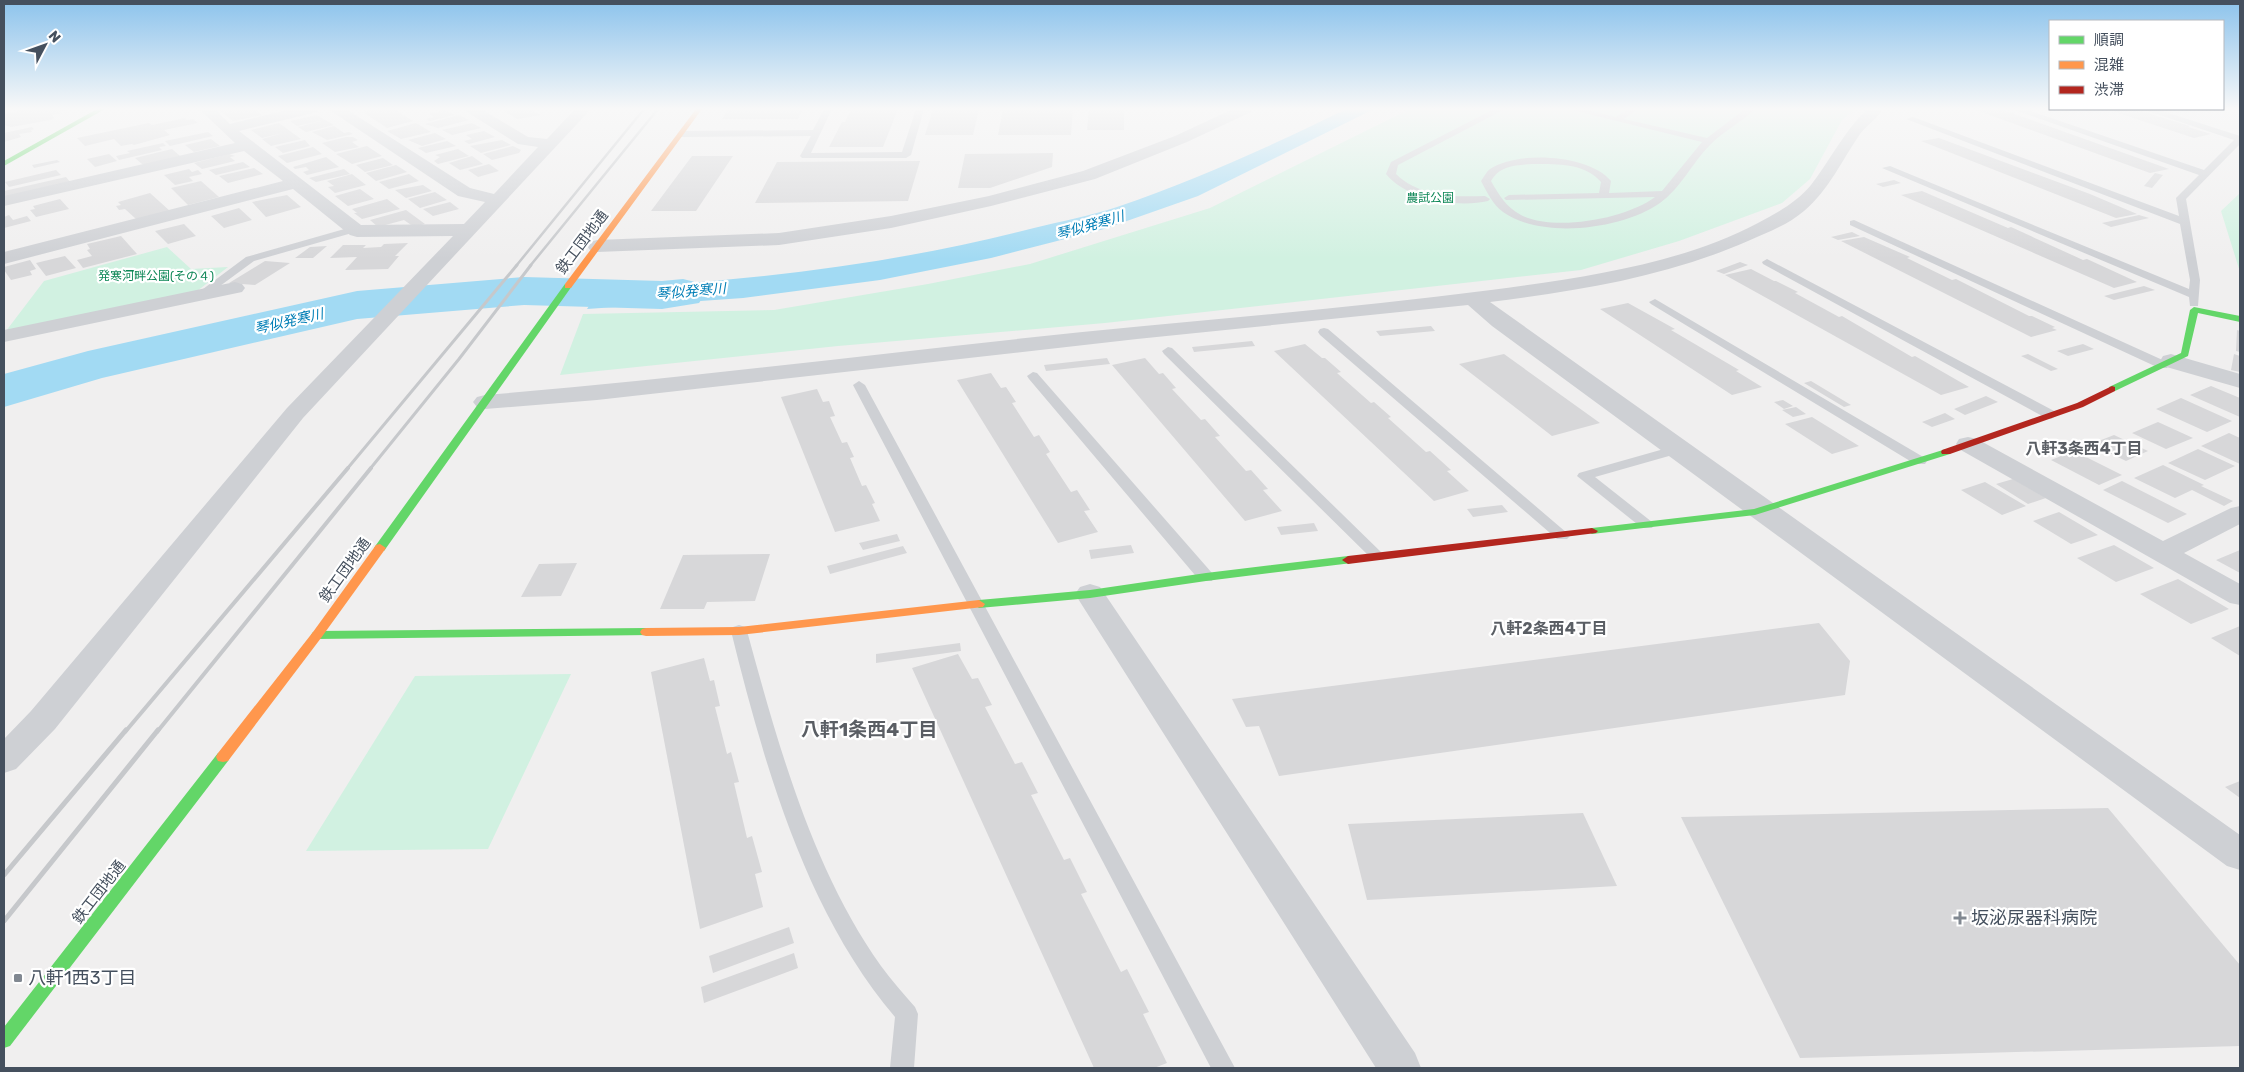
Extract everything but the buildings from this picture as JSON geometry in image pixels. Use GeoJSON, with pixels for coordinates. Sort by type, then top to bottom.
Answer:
{"type":"FeatureCollection","features":[{"type":"Feature","properties":{"kind":"street"},"geometry":{"type":"LineString","coordinates":[[4,201],[183,159]]}},
{"type":"Feature","properties":{"kind":"street"},"geometry":{"type":"LineString","coordinates":[[266,159],[357,231],[469,230]]}},
{"type":"Feature","properties":{"kind":"street"},"geometry":{"type":"LineString","coordinates":[[413,159],[464,192],[498,200]]}},
{"type":"Feature","properties":{"kind":"street"},"geometry":{"type":"LineString","coordinates":[[4,760],[43,720],[294,413],[537,159]]}},
{"type":"Feature","properties":{"kind":"street","name":"鉄工団地通"},"geometry":{"type":"LineString","coordinates":[[4,1040],[317,635],[521,349],[662,159]]}},
{"type":"Feature","properties":{"kind":"street"},"geometry":{"type":"LineString","coordinates":[[594,251],[779,239],[891,222],[991,201],[1089,176],[1131,159]]}},
{"type":"Feature","properties":{"kind":"street"},"geometry":{"type":"LineString","coordinates":[[485,402],[606,392],[1137,334],[1474,300],[1581,284],[1635,272],[1717,248],[1763,228],[1797,208],[1816,190],[1836,159]]}},
{"type":"Feature","properties":{"kind":"street"},"geometry":{"type":"LineString","coordinates":[[4,258],[296,183]]}},
{"type":"Feature","properties":{"kind":"street"},"geometry":{"type":"LineString","coordinates":[[4,336],[235,288]]}},
{"type":"Feature","properties":{"kind":"street"},"geometry":{"type":"LineString","coordinates":[[1474,300],[1500,321],[2240,855]]}},
{"type":"Feature","properties":{"kind":"street"},"geometry":{"type":"LineString","coordinates":[[317,635],[739,631],[974,604],[1090,594],[1206,577],[1562,536],[1762,509],[1920,461],[2080,405],[2185,354],[2194,310],[2240,319]]}},
{"type":"Feature","properties":{"kind":"street"},"geometry":{"type":"LineString","coordinates":[[2167,363],[2240,381]]}},
{"type":"Feature","properties":{"kind":"street"},"geometry":{"type":"LineString","coordinates":[[1968,444],[2240,596]]}},
{"type":"Feature","properties":{"kind":"street"},"geometry":{"type":"LineString","coordinates":[[2164,552],[2240,514]]}},
{"type":"Feature","properties":{"kind":"street"},"geometry":{"type":"LineString","coordinates":[[1090,594],[1400,1068]]}},
{"type":"Feature","properties":{"kind":"lane"},"geometry":{"type":"LineString","coordinates":[[1404,159],[1394,164],[1391,174],[1396,181],[1414,190],[1434,196],[1485,199]]}},
{"type":"Feature","properties":{"kind":"lane"},"geometry":{"type":"LineString","coordinates":[[1603,196],[1607,186],[1606,180],[1599,173],[1565,162],[1530,161],[1506,164],[1493,170],[1486,180],[1506,210],[1521,218],[1545,225],[1571,226],[1602,221],[1643,209],[1657,201],[1694,159]]}},
{"type":"Feature","properties":{"kind":"lane"},"geometry":{"type":"LineString","coordinates":[[2017,159],[2185,222]]}},
{"type":"Feature","properties":{"kind":"lane"},"geometry":{"type":"LineString","coordinates":[[2162,159],[2206,174]]}},
{"type":"Feature","properties":{"kind":"lane"},"geometry":{"type":"LineString","coordinates":[[2194,310],[2195,280],[2181,198],[2221,159]]}},
{"type":"Feature","properties":{"kind":"lane"},"geometry":{"type":"LineString","coordinates":[[1887,168],[2193,295]]}},
{"type":"Feature","properties":{"kind":"lane"},"geometry":{"type":"LineString","coordinates":[[1509,198],[1664,194]]}},
{"type":"Feature","properties":{"kind":"lane"},"geometry":{"type":"LineString","coordinates":[[1854,223],[2167,363]]}},
{"type":"Feature","properties":{"kind":"lane"},"geometry":{"type":"LineString","coordinates":[[201,295],[250,259],[355,229]]}},
{"type":"Feature","properties":{"kind":"lane"},"geometry":{"type":"LineString","coordinates":[[1767,262],[2051,415]]}},
{"type":"Feature","properties":{"kind":"lane"},"geometry":{"type":"LineString","coordinates":[[1655,302],[1920,461]]}},
{"type":"Feature","properties":{"kind":"lane"},"geometry":{"type":"LineString","coordinates":[[1324,332],[1562,536]]}},
{"type":"Feature","properties":{"kind":"lane"},"geometry":{"type":"LineString","coordinates":[[1168,351],[1378,557]]}},
{"type":"Feature","properties":{"kind":"lane"},"geometry":{"type":"LineString","coordinates":[[1033,376],[1206,577]]}},
{"type":"Feature","properties":{"kind":"lane"},"geometry":{"type":"LineString","coordinates":[[859,385],[974,604],[1223,1068]]}},
{"type":"Feature","properties":{"kind":"lane"},"geometry":{"type":"LineString","coordinates":[[1647,525],[1584,476],[1678,449]]}},
{"type":"Feature","properties":{"kind":"lane"},"geometry":{"type":"LineString","coordinates":[[739,631],[769,742],[796,823],[823,885],[872,970],[906,1014],[902,1068]]}},
{"type":"Feature","properties":{"kind":"green space","name":"農試公園"},"geometry":{"type":"Polygon","coordinates":[[[1309,159],[1821,159],[1810,179],[1782,203],[1679,241],[1581,270],[1105,323],[838,346],[560,375],[583,314],[774,310],[928,284],[1030,264],[1210,208],[1309,159]]]}},
{"type":"Feature","properties":{"kind":"green space"},"geometry":{"type":"Polygon","coordinates":[[[2240,193],[2240,272],[2221,211],[2240,193]]]}},
{"type":"Feature","properties":{"kind":"green space","name":"発寒河畔公園(その４)"},"geometry":{"type":"Polygon","coordinates":[[[167,247],[191,269],[228,267],[192,295],[6,331],[44,281],[167,247]]]}},
{"type":"Feature","properties":{"kind":"green space"},"geometry":{"type":"Polygon","coordinates":[[[571,674],[488,849],[306,851],[415,676],[571,674]]]}},
{"type":"Feature","properties":{"kind":"water"},"geometry":{"type":"Polygon","coordinates":[[[1239,159],[1273,159],[1198,196],[1104,229],[991,258],[880,280],[743,298],[587,309],[600,289],[764,276],[873,261],[981,241],[1117,207],[1239,159]]]}},
{"type":"Feature","properties":{"kind":"waterway","name":"琴似発寒川"},"geometry":{"type":"LineString","coordinates":[[4,391],[88,366],[357,305],[524,291],[662,295],[683,293]]}},
{"type":"Feature","properties":{"kind":"railway"},"geometry":{"type":"LineString","coordinates":[[516,266],[603,159]]}},
{"type":"Feature","properties":{"kind":"railway"},"geometry":{"type":"LineString","coordinates":[[530,266],[617,159]]}},
{"type":"Feature","properties":{"kind":"railway"},"geometry":{"type":"LineString","coordinates":[[347,469],[517,265]]}},
{"type":"Feature","properties":{"kind":"railway"},"geometry":{"type":"LineString","coordinates":[[370,469],[459,359],[531,265]]}},
{"type":"Feature","properties":{"kind":"railway"},"geometry":{"type":"LineString","coordinates":[[125,732],[348,468]]}},
{"type":"Feature","properties":{"kind":"railway"},"geometry":{"type":"LineString","coordinates":[[157,732],[371,468]]}},
{"type":"Feature","properties":{"kind":"railway"},"geometry":{"type":"LineString","coordinates":[[4,875],[126,730]]}},
{"type":"Feature","properties":{"kind":"railway"},"geometry":{"type":"LineString","coordinates":[[4,921],[158,730]]}},
{"type":"Feature","properties":{"kind":"traffic: fast"},"geometry":{"type":"LineString","coordinates":[[4,164],[13,159]]}},
{"type":"Feature","properties":{"kind":"traffic: fast"},"geometry":{"type":"LineString","coordinates":[[380,548],[568,286]]}},
{"type":"Feature","properties":{"kind":"traffic: fast"},"geometry":{"type":"LineString","coordinates":[[2112,389],[2185,354],[2194,310],[2240,319]]}},
{"type":"Feature","properties":{"kind":"traffic: fast"},"geometry":{"type":"LineString","coordinates":[[1592,531],[1755,512],[1946,452]]}},
{"type":"Feature","properties":{"kind":"traffic: fast"},"geometry":{"type":"LineString","coordinates":[[979,604],[1090,594],[1206,577],[1348,560]]}},
{"type":"Feature","properties":{"kind":"traffic: fast"},"geometry":{"type":"LineString","coordinates":[[317,635],[646,632]]}},
{"type":"Feature","properties":{"kind":"traffic: fast"},"geometry":{"type":"LineString","coordinates":[[4,1040],[223,757]]}},
{"type":"Feature","properties":{"kind":"traffic: slow"},"geometry":{"type":"LineString","coordinates":[[568,286],[662,159]]}},
{"type":"Feature","properties":{"kind":"traffic: slow"},"geometry":{"type":"LineString","coordinates":[[223,757],[317,635],[380,548]]}},
{"type":"Feature","properties":{"kind":"traffic: slow"},"geometry":{"type":"LineString","coordinates":[[646,632],[739,631],[979,604]]}},
{"type":"Feature","properties":{"kind":"traffic: jam"},"geometry":{"type":"LineString","coordinates":[[1946,452],[2080,405],[2112,389]]}},
{"type":"Feature","properties":{"kind":"traffic: jam"},"geometry":{"type":"LineString","coordinates":[[1348,560],[1592,531]]}},
{"type":"Feature","properties":{"kind":"place","name":"坂泌尿器科病院"},"geometry":{"type":"Point","coordinates":[1960,918]}},
{"type":"Feature","properties":{"kind":"place","name":"八軒1西3丁目"},"geometry":{"type":"Point","coordinates":[18,978]}},
{"type":"Feature","properties":{"kind":"district","name":"八軒3条西4丁目"},"geometry":{"type":"Point","coordinates":[2084,448]}},
{"type":"Feature","properties":{"kind":"district","name":"八軒2条西4丁目"},"geometry":{"type":"Point","coordinates":[1549,628]}},
{"type":"Feature","properties":{"kind":"district","name":"八軒1条西4丁目"},"geometry":{"type":"Point","coordinates":[869,729]}}]}
